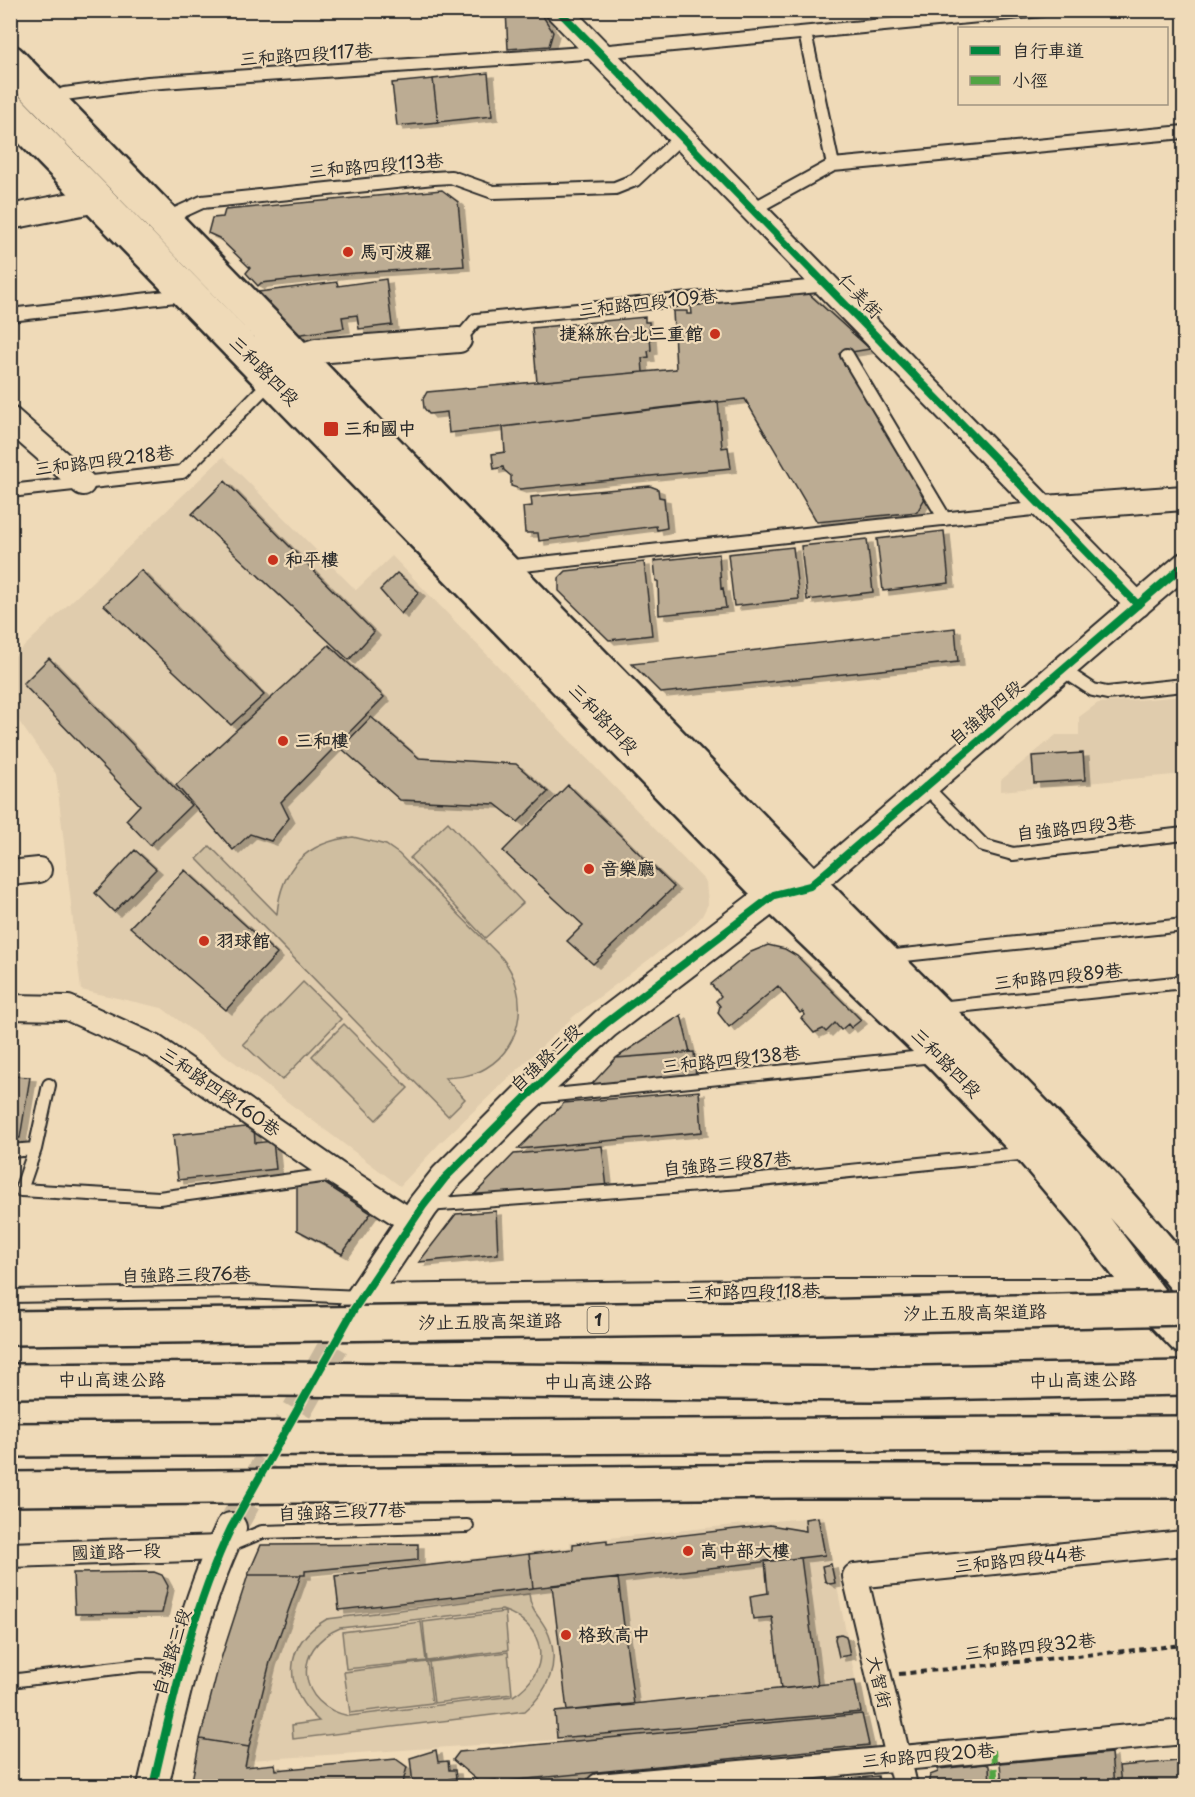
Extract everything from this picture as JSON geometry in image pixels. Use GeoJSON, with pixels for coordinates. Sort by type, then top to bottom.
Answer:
{"type":"FeatureCollection","features":[{"type":"Feature","properties":{"kind":"main road","name":"三和路四段"},"geometry":{"type":"LineString","coordinates":[[10,62],[35,116],[98,200],[774,895],[940,1055],[1034,1153],[1094,1224],[1143,1291],[1185,1337]]}},
{"type":"Feature","properties":{"kind":"main road","name":"三和路四段"},"geometry":{"type":"LineString","coordinates":[[35,116],[164,220],[810,886],[935,1008],[1041,1117],[1140,1224],[1185,1279]]}},
{"type":"Feature","properties":{"kind":"main road","name":"汐止五股高架道路"},"geometry":{"type":"LineString","coordinates":[[10,1328],[751,1318],[1185,1308]]}},
{"type":"Feature","properties":{"kind":"main road","name":"中山高速公路"},"geometry":{"type":"LineString","coordinates":[[10,1381],[276,1379],[873,1384],[1185,1378]]}},
{"type":"Feature","properties":{"kind":"main road"},"geometry":{"type":"LineString","coordinates":[[10,1440],[1182,1434]]}},
{"type":"Feature","properties":{"kind":"main road"},"geometry":{"type":"LineString","coordinates":[[10,1489],[789,1480],[1185,1481]]}},
{"type":"Feature","properties":{"kind":"street","name":"仁美街"},"geometry":{"type":"LineString","coordinates":[[558,10],[829,285],[1138,605]]}},
{"type":"Feature","properties":{"kind":"street"},"geometry":{"type":"LineString","coordinates":[[10,217],[98,200]]}},
{"type":"Feature","properties":{"kind":"street","name":"三和路四段109巷"},"geometry":{"type":"LineString","coordinates":[[297,357],[316,351],[459,340]]}},
{"type":"Feature","properties":{"kind":"street"},"geometry":{"type":"LineString","coordinates":[[10,419],[83,483]]}},
{"type":"Feature","properties":{"kind":"street"},"geometry":{"type":"LineString","coordinates":[[1045,508],[1185,498]]}},
{"type":"Feature","properties":{"kind":"street","name":"自強路四段"},"geometry":{"type":"LineString","coordinates":[[810,886],[924,785],[1185,565]]}},
{"type":"Feature","properties":{"kind":"street"},"geometry":{"type":"LineString","coordinates":[[10,873],[39,870]]}},
{"type":"Feature","properties":{"kind":"street","name":"自強路三段"},"geometry":{"type":"LineString","coordinates":[[358,1303],[445,1178],[525,1098],[605,1024],[774,895],[810,886]]}},
{"type":"Feature","properties":{"kind":"street","name":"三和路四段160巷"},"geometry":{"type":"LineString","coordinates":[[10,1007],[68,1008],[154,1047],[337,1174],[418,1214]]}},
{"type":"Feature","properties":{"kind":"street","name":"三和路四段118巷"},"geometry":{"type":"LineString","coordinates":[[358,1303],[820,1291],[1143,1291]]}},
{"type":"Feature","properties":{"kind":"street","name":"自強路三段"},"geometry":{"type":"LineString","coordinates":[[153,1786],[181,1666],[226,1538]]}},
{"type":"Feature","properties":{"kind":"street","name":"國道路一段"},"geometry":{"type":"LineString","coordinates":[[10,1555],[226,1538]]}},
{"type":"Feature","properties":{"kind":"street","name":"三和路四段44巷"},"geometry":{"type":"LineString","coordinates":[[855,1576],[1185,1543]]}},
{"type":"Feature","properties":{"kind":"street","name":"大智街"},"geometry":{"type":"LineString","coordinates":[[855,1576],[905,1786]]}},
{"type":"Feature","properties":{"kind":"street","name":"三和路四段20巷"},"geometry":{"type":"LineString","coordinates":[[599,1786],[1185,1732]]}},
{"type":"Feature","properties":{"kind":"lane","name":"三和路四段117巷"},"geometry":{"type":"LineString","coordinates":[[35,116],[64,94],[148,84],[599,52],[1042,10]]}},
{"type":"Feature","properties":{"kind":"lane"},"geometry":{"type":"LineString","coordinates":[[805,33],[833,165]]}},
{"type":"Feature","properties":{"kind":"lane"},"geometry":{"type":"LineString","coordinates":[[753,209],[833,165],[1185,132]]}},
{"type":"Feature","properties":{"kind":"lane","name":"三和路四段113巷"},"geometry":{"type":"LineString","coordinates":[[164,220],[202,202],[434,178],[451,177],[492,192],[615,188],[635,180],[682,136]]}},
{"type":"Feature","properties":{"kind":"lane","name":"三和路四段109巷"},"geometry":{"type":"LineString","coordinates":[[459,340],[477,320],[829,285]]}},
{"type":"Feature","properties":{"kind":"lane"},"geometry":{"type":"LineString","coordinates":[[10,315],[188,295]]}},
{"type":"Feature","properties":{"kind":"lane"},"geometry":{"type":"LineString","coordinates":[[847,355],[945,519]]}},
{"type":"Feature","properties":{"kind":"lane","name":"三和路四段218巷"},"geometry":{"type":"LineString","coordinates":[[10,491],[182,472],[273,379]]}},
{"type":"Feature","properties":{"kind":"lane"},"geometry":{"type":"LineString","coordinates":[[501,567],[1045,508]]}},
{"type":"Feature","properties":{"kind":"lane"},"geometry":{"type":"LineString","coordinates":[[1060,669],[1093,690],[1107,693],[1185,685]]}},
{"type":"Feature","properties":{"kind":"lane","name":"自強路四段3巷"},"geometry":{"type":"LineString","coordinates":[[924,785],[984,846],[1013,854],[1185,834]]}},
{"type":"Feature","properties":{"kind":"lane"},"geometry":{"type":"LineString","coordinates":[[882,957],[1185,925]]}},
{"type":"Feature","properties":{"kind":"lane","name":"三和路四段89巷"},"geometry":{"type":"LineString","coordinates":[[935,1008],[1185,982]]}},
{"type":"Feature","properties":{"kind":"lane","name":"三和路四段138巷"},"geometry":{"type":"LineString","coordinates":[[525,1098],[940,1055]]}},
{"type":"Feature","properties":{"kind":"lane"},"geometry":{"type":"LineString","coordinates":[[49,1085],[35,1149],[21,1190],[159,1197],[337,1174]]}},
{"type":"Feature","properties":{"kind":"lane"},"geometry":{"type":"LineString","coordinates":[[10,1151],[35,1149]]}},
{"type":"Feature","properties":{"kind":"lane","name":"自強路三段87巷"},"geometry":{"type":"LineString","coordinates":[[418,1214],[1034,1153]]}},
{"type":"Feature","properties":{"kind":"lane","name":"自強路三段76巷"},"geometry":{"type":"LineString","coordinates":[[10,1296],[244,1292],[358,1303]]}},
{"type":"Feature","properties":{"kind":"lane","name":"自強路三段77巷"},"geometry":{"type":"LineString","coordinates":[[226,1538],[262,1532],[467,1527]]}},
{"type":"Feature","properties":{"kind":"lane"},"geometry":{"type":"LineString","coordinates":[[10,1681],[141,1665],[181,1666]]}},
{"type":"Feature","properties":{"kind":"shaded area"},"geometry":{"type":"Polygon","coordinates":[[[223,457],[356,590],[392,556],[706,882],[708,904],[702,916],[692,927],[574,1016],[440,1143],[400,1186],[162,1008],[81,990],[56,774],[11,710],[10,660],[223,457]]]}},
{"type":"Feature","properties":{"kind":"shaded area"},"geometry":{"type":"Polygon","coordinates":[[[1184,696],[1184,774],[1001,791],[1001,780],[1056,735],[1079,735],[1079,717],[1098,703],[1184,696]]]}},
{"type":"Feature","properties":{"kind":"shaded area"},"geometry":{"type":"Polygon","coordinates":[[[448,822],[523,903],[485,938],[410,858],[448,822]]]}},
{"type":"Feature","properties":{"kind":"shaded area"},"geometry":{"type":"Polygon","coordinates":[[[353,837],[386,845],[399,854],[502,958],[511,971],[519,1001],[519,1017],[509,1046],[499,1058],[481,1071],[466,1076],[445,1078],[465,1099],[448,1116],[197,859],[210,846],[277,914],[284,883],[290,870],[299,860],[309,851],[322,845],[353,837]]]}},
{"type":"Feature","properties":{"kind":"shaded area"},"geometry":{"type":"Polygon","coordinates":[[[303,982],[341,1019],[282,1080],[243,1044],[303,982]]]}},
{"type":"Feature","properties":{"kind":"shaded area"},"geometry":{"type":"Polygon","coordinates":[[[344,1024],[408,1088],[376,1120],[312,1056],[344,1024]]]}},
{"type":"Feature","properties":{"kind":"shaded area","name":"格致高中"},"geometry":{"type":"Polygon","coordinates":[[[823,1516],[862,1713],[556,1740],[250,1760],[273,1668],[304,1578],[570,1547],[570,1542],[823,1516]]]}},
{"type":"Feature","properties":{"kind":"shaded area"},"geometry":{"type":"Polygon","coordinates":[[[529,1594],[534,1611],[549,1635],[552,1646],[550,1677],[540,1695],[525,1711],[293,1739],[292,1725],[319,1721],[298,1695],[294,1681],[295,1654],[302,1641],[327,1619],[529,1594]],[[502,1610],[340,1628],[324,1637],[313,1649],[308,1662],[307,1676],[310,1689],[319,1701],[332,1710],[349,1716],[513,1696],[526,1686],[535,1674],[539,1661],[536,1637],[517,1617],[502,1610]]]}},
{"type":"Feature","properties":{"kind":"shaded area"},"geometry":{"type":"Polygon","coordinates":[[[505,1612],[508,1650],[427,1661],[423,1622],[505,1612]]]}},
{"type":"Feature","properties":{"kind":"shaded area"},"geometry":{"type":"Polygon","coordinates":[[[421,1622],[426,1661],[346,1669],[342,1632],[421,1622]]]}},
{"type":"Feature","properties":{"kind":"shaded area"},"geometry":{"type":"Polygon","coordinates":[[[508,1652],[512,1694],[434,1703],[429,1662],[508,1652]]]}},
{"type":"Feature","properties":{"kind":"shaded area"},"geometry":{"type":"Polygon","coordinates":[[[427,1662],[432,1703],[350,1713],[344,1672],[427,1662]]]}},
{"type":"Feature","properties":{"kind":"building"},"geometry":{"type":"Polygon","coordinates":[[[506,10],[539,10],[553,32],[549,46],[508,49],[506,10]]]}},
{"type":"Feature","properties":{"kind":"building"},"geometry":{"type":"Polygon","coordinates":[[[488,73],[492,116],[438,122],[433,79],[488,73]]]}},
{"type":"Feature","properties":{"kind":"building"},"geometry":{"type":"Polygon","coordinates":[[[433,79],[438,122],[397,126],[392,83],[433,79]]]}},
{"type":"Feature","properties":{"kind":"building","name":"馬可波羅"},"geometry":{"type":"Polygon","coordinates":[[[442,190],[458,202],[464,266],[342,274],[261,283],[258,286],[246,273],[250,268],[219,238],[208,233],[212,218],[223,217],[225,210],[442,190]]]}},
{"type":"Feature","properties":{"kind":"building"},"geometry":{"type":"Polygon","coordinates":[[[386,279],[392,325],[359,329],[357,315],[342,317],[344,328],[295,335],[258,292],[337,282],[338,286],[386,279]]]}},
{"type":"Feature","properties":{"kind":"building"},"geometry":{"type":"Polygon","coordinates":[[[808,293],[870,349],[839,354],[925,498],[917,512],[817,522],[745,399],[449,433],[447,412],[429,414],[424,408],[423,399],[427,392],[676,369],[673,311],[687,311],[687,314],[692,314],[691,305],[808,293]]]}},
{"type":"Feature","properties":{"kind":"building"},"geometry":{"type":"Polygon","coordinates":[[[645,317],[645,322],[649,322],[651,350],[648,351],[649,357],[642,358],[643,372],[537,382],[532,328],[645,317]]]}},
{"type":"Feature","properties":{"kind":"building"},"geometry":{"type":"Polygon","coordinates":[[[718,401],[722,448],[728,447],[731,468],[520,489],[511,486],[511,476],[503,467],[494,469],[492,454],[505,452],[503,427],[718,401]]]}},
{"type":"Feature","properties":{"kind":"building","name":"和平樓"},"geometry":{"type":"Polygon","coordinates":[[[225,481],[374,632],[349,660],[192,514],[225,481]]]}},
{"type":"Feature","properties":{"kind":"building"},"geometry":{"type":"Polygon","coordinates":[[[650,486],[658,489],[659,497],[664,498],[667,528],[657,530],[656,526],[539,541],[538,533],[525,533],[523,507],[532,506],[531,497],[650,486]]]}},
{"type":"Feature","properties":{"kind":"building"},"geometry":{"type":"Polygon","coordinates":[[[944,531],[949,583],[883,591],[877,539],[944,531]]]}},
{"type":"Feature","properties":{"kind":"building"},"geometry":{"type":"Polygon","coordinates":[[[867,539],[873,592],[807,600],[801,546],[867,539]]]}},
{"type":"Feature","properties":{"kind":"building"},"geometry":{"type":"Polygon","coordinates":[[[793,547],[799,599],[734,606],[728,554],[793,547]]]}},
{"type":"Feature","properties":{"kind":"building"},"geometry":{"type":"Polygon","coordinates":[[[719,554],[721,589],[723,588],[726,608],[659,615],[658,581],[656,581],[654,561],[719,554]]]}},
{"type":"Feature","properties":{"kind":"building"},"geometry":{"type":"Polygon","coordinates":[[[644,562],[652,635],[609,640],[559,591],[559,578],[566,571],[644,562]]]}},
{"type":"Feature","properties":{"kind":"building"},"geometry":{"type":"Polygon","coordinates":[[[141,570],[264,695],[231,725],[104,605],[141,570]]]}},
{"type":"Feature","properties":{"kind":"building"},"geometry":{"type":"Polygon","coordinates":[[[397,573],[419,592],[401,614],[380,590],[397,573]]]}},
{"type":"Feature","properties":{"kind":"building"},"geometry":{"type":"Polygon","coordinates":[[[955,628],[958,662],[661,693],[632,664],[955,628]]]}},
{"type":"Feature","properties":{"kind":"building","name":"三和樓"},"geometry":{"type":"Polygon","coordinates":[[[329,645],[384,697],[281,802],[289,818],[271,841],[250,834],[233,850],[176,785],[329,645]]]}},
{"type":"Feature","properties":{"kind":"building"},"geometry":{"type":"Polygon","coordinates":[[[49,658],[191,805],[150,845],[126,820],[140,805],[23,684],[49,658]]]}},
{"type":"Feature","properties":{"kind":"building"},"geometry":{"type":"Polygon","coordinates":[[[371,717],[419,758],[516,764],[548,792],[518,822],[495,804],[400,800],[341,748],[371,717]]]}},
{"type":"Feature","properties":{"kind":"building"},"geometry":{"type":"Polygon","coordinates":[[[1083,753],[1085,780],[1034,783],[1032,756],[1083,753]]]}},
{"type":"Feature","properties":{"kind":"building","name":"音樂廳"},"geometry":{"type":"Polygon","coordinates":[[[568,785],[674,887],[593,964],[567,941],[583,925],[503,851],[568,785]]]}},
{"type":"Feature","properties":{"kind":"building"},"geometry":{"type":"Polygon","coordinates":[[[135,850],[156,869],[114,912],[95,893],[135,850]]]}},
{"type":"Feature","properties":{"kind":"building","name":"羽球館"},"geometry":{"type":"Polygon","coordinates":[[[185,870],[277,954],[226,1010],[130,927],[185,870]]]}},
{"type":"Feature","properties":{"kind":"building"},"geometry":{"type":"Polygon","coordinates":[[[768,945],[785,949],[797,956],[861,1020],[851,1028],[848,1024],[841,1030],[835,1023],[826,1032],[823,1029],[814,1033],[801,1018],[805,1015],[803,1011],[800,1013],[778,986],[729,1027],[718,1013],[720,1006],[716,1001],[721,996],[711,984],[751,952],[768,945]]]}},
{"type":"Feature","properties":{"kind":"building"},"geometry":{"type":"Polygon","coordinates":[[[681,1015],[690,1052],[616,1058],[681,1015]]]}},
{"type":"Feature","properties":{"kind":"building"},"geometry":{"type":"Polygon","coordinates":[[[694,1052],[696,1077],[591,1085],[616,1058],[694,1052]]]}},
{"type":"Feature","properties":{"kind":"building"},"geometry":{"type":"Polygon","coordinates":[[[10,1076],[30,1077],[20,1138],[10,1138],[10,1076]]]}},
{"type":"Feature","properties":{"kind":"building"},"geometry":{"type":"Polygon","coordinates":[[[699,1091],[702,1132],[518,1149],[564,1103],[699,1091]]]}},
{"type":"Feature","properties":{"kind":"building"},"geometry":{"type":"Polygon","coordinates":[[[254,1126],[255,1143],[273,1141],[276,1169],[178,1180],[173,1135],[254,1126]]]}},
{"type":"Feature","properties":{"kind":"building"},"geometry":{"type":"Polygon","coordinates":[[[602,1146],[607,1188],[473,1196],[514,1154],[602,1146]]]}},
{"type":"Feature","properties":{"kind":"building"},"geometry":{"type":"Polygon","coordinates":[[[321,1181],[371,1213],[342,1254],[297,1230],[297,1183],[321,1181]]]}},
{"type":"Feature","properties":{"kind":"building"},"geometry":{"type":"Polygon","coordinates":[[[496,1211],[498,1254],[419,1262],[456,1214],[496,1211]]]}},
{"type":"Feature","properties":{"kind":"building","name":"高中部大樓"},"geometry":{"type":"Polygon","coordinates":[[[818,1517],[825,1555],[533,1588],[529,1554],[573,1549],[573,1544],[607,1540],[607,1544],[770,1525],[806,1531],[805,1519],[818,1517]]]}},
{"type":"Feature","properties":{"kind":"building"},"geometry":{"type":"Polygon","coordinates":[[[418,1544],[418,1560],[305,1571],[305,1575],[248,1575],[261,1545],[418,1544]]]}},
{"type":"Feature","properties":{"kind":"building"},"geometry":{"type":"Polygon","coordinates":[[[529,1554],[533,1588],[339,1610],[335,1576],[529,1554]]]}},
{"type":"Feature","properties":{"kind":"building"},"geometry":{"type":"Polygon","coordinates":[[[801,1558],[818,1685],[781,1689],[772,1617],[753,1619],[750,1596],[768,1593],[765,1561],[801,1558]]]}},
{"type":"Feature","properties":{"kind":"building"},"geometry":{"type":"Polygon","coordinates":[[[831,1564],[835,1583],[830,1584],[825,1581],[822,1566],[831,1564]]]}},
{"type":"Feature","properties":{"kind":"building"},"geometry":{"type":"Polygon","coordinates":[[[154,1572],[162,1575],[168,1586],[162,1613],[75,1614],[73,1573],[154,1572]]]}},
{"type":"Feature","properties":{"kind":"building"},"geometry":{"type":"Polygon","coordinates":[[[248,1575],[301,1575],[270,1662],[249,1747],[200,1739],[219,1665],[248,1575]]]}},
{"type":"Feature","properties":{"kind":"building"},"geometry":{"type":"Polygon","coordinates":[[[618,1578],[634,1705],[567,1711],[552,1585],[618,1578]]]}},
{"type":"Feature","properties":{"kind":"building"},"geometry":{"type":"Polygon","coordinates":[[[836,1635],[846,1636],[850,1655],[839,1657],[835,1639],[836,1635]]]}},
{"type":"Feature","properties":{"kind":"building"},"geometry":{"type":"Polygon","coordinates":[[[855,1681],[861,1712],[557,1738],[555,1712],[855,1681]]]}},
{"type":"Feature","properties":{"kind":"building"},"geometry":{"type":"Polygon","coordinates":[[[862,1714],[869,1745],[497,1782],[496,1780],[479,1782],[453,1760],[459,1752],[862,1714]]]}},
{"type":"Feature","properties":{"kind":"building"},"geometry":{"type":"Polygon","coordinates":[[[200,1739],[249,1747],[245,1767],[275,1764],[276,1770],[396,1759],[407,1767],[402,1786],[191,1786],[200,1739]]]}},
{"type":"Feature","properties":{"kind":"building"},"geometry":{"type":"Polygon","coordinates":[[[436,1750],[438,1762],[448,1761],[449,1770],[455,1770],[456,1778],[449,1779],[449,1781],[413,1784],[410,1758],[436,1750]]]}},
{"type":"Feature","properties":{"kind":"building"},"geometry":{"type":"Polygon","coordinates":[[[1111,1753],[1114,1786],[1002,1786],[1000,1763],[1111,1753]]]}},
{"type":"Feature","properties":{"kind":"building"},"geometry":{"type":"Polygon","coordinates":[[[1178,1761],[1180,1786],[1121,1786],[1119,1766],[1178,1761]]]}},
{"type":"Feature","properties":{"kind":"building"},"geometry":{"type":"Polygon","coordinates":[[[986,1764],[989,1766],[990,1786],[928,1786],[930,1775],[938,1772],[938,1769],[986,1764]]]}},
{"type":"Feature","properties":{"kind":"building"},"geometry":{"type":"Polygon","coordinates":[[[878,1776],[880,1786],[789,1785],[878,1776]]]}},
{"type":"Feature","properties":{"kind":"tunnel"},"geometry":{"type":"LineString","coordinates":[[231,1528],[354,1309]]}},
{"type":"Feature","properties":{"kind":"marked path"},"geometry":{"type":"LineString","coordinates":[[993,1750],[996,1786]]}},
{"type":"Feature","properties":{"kind":"cycle path"},"geometry":{"type":"LineString","coordinates":[[558,10],[1138,605]]}},
{"type":"Feature","properties":{"kind":"cycle path"},"geometry":{"type":"LineString","coordinates":[[153,1786],[194,1623],[231,1528],[354,1309],[423,1206],[445,1178],[525,1098],[605,1024],[774,895],[810,886],[1184,565]]}},
{"type":"Feature","properties":{"kind":"place","name":"馬可波羅"},"geometry":{"type":"Point","coordinates":[348,252]}},
{"type":"Feature","properties":{"kind":"place","name":"捷絲旅台北三重館"},"geometry":{"type":"Point","coordinates":[715,334]}},
{"type":"Feature","properties":{"kind":"place","name":"三和國中"},"geometry":{"type":"Point","coordinates":[331,429]}},
{"type":"Feature","properties":{"kind":"place","name":"和平樓"},"geometry":{"type":"Point","coordinates":[273,560]}},
{"type":"Feature","properties":{"kind":"place","name":"三和樓"},"geometry":{"type":"Point","coordinates":[283,741]}},
{"type":"Feature","properties":{"kind":"place","name":"音樂廳"},"geometry":{"type":"Point","coordinates":[589,869]}},
{"type":"Feature","properties":{"kind":"place","name":"羽球館"},"geometry":{"type":"Point","coordinates":[204,941]}},
{"type":"Feature","properties":{"kind":"place","name":"高中部大樓"},"geometry":{"type":"Point","coordinates":[688,1551]}},
{"type":"Feature","properties":{"kind":"place","name":"格致高中"},"geometry":{"type":"Point","coordinates":[566,1635]}}]}
